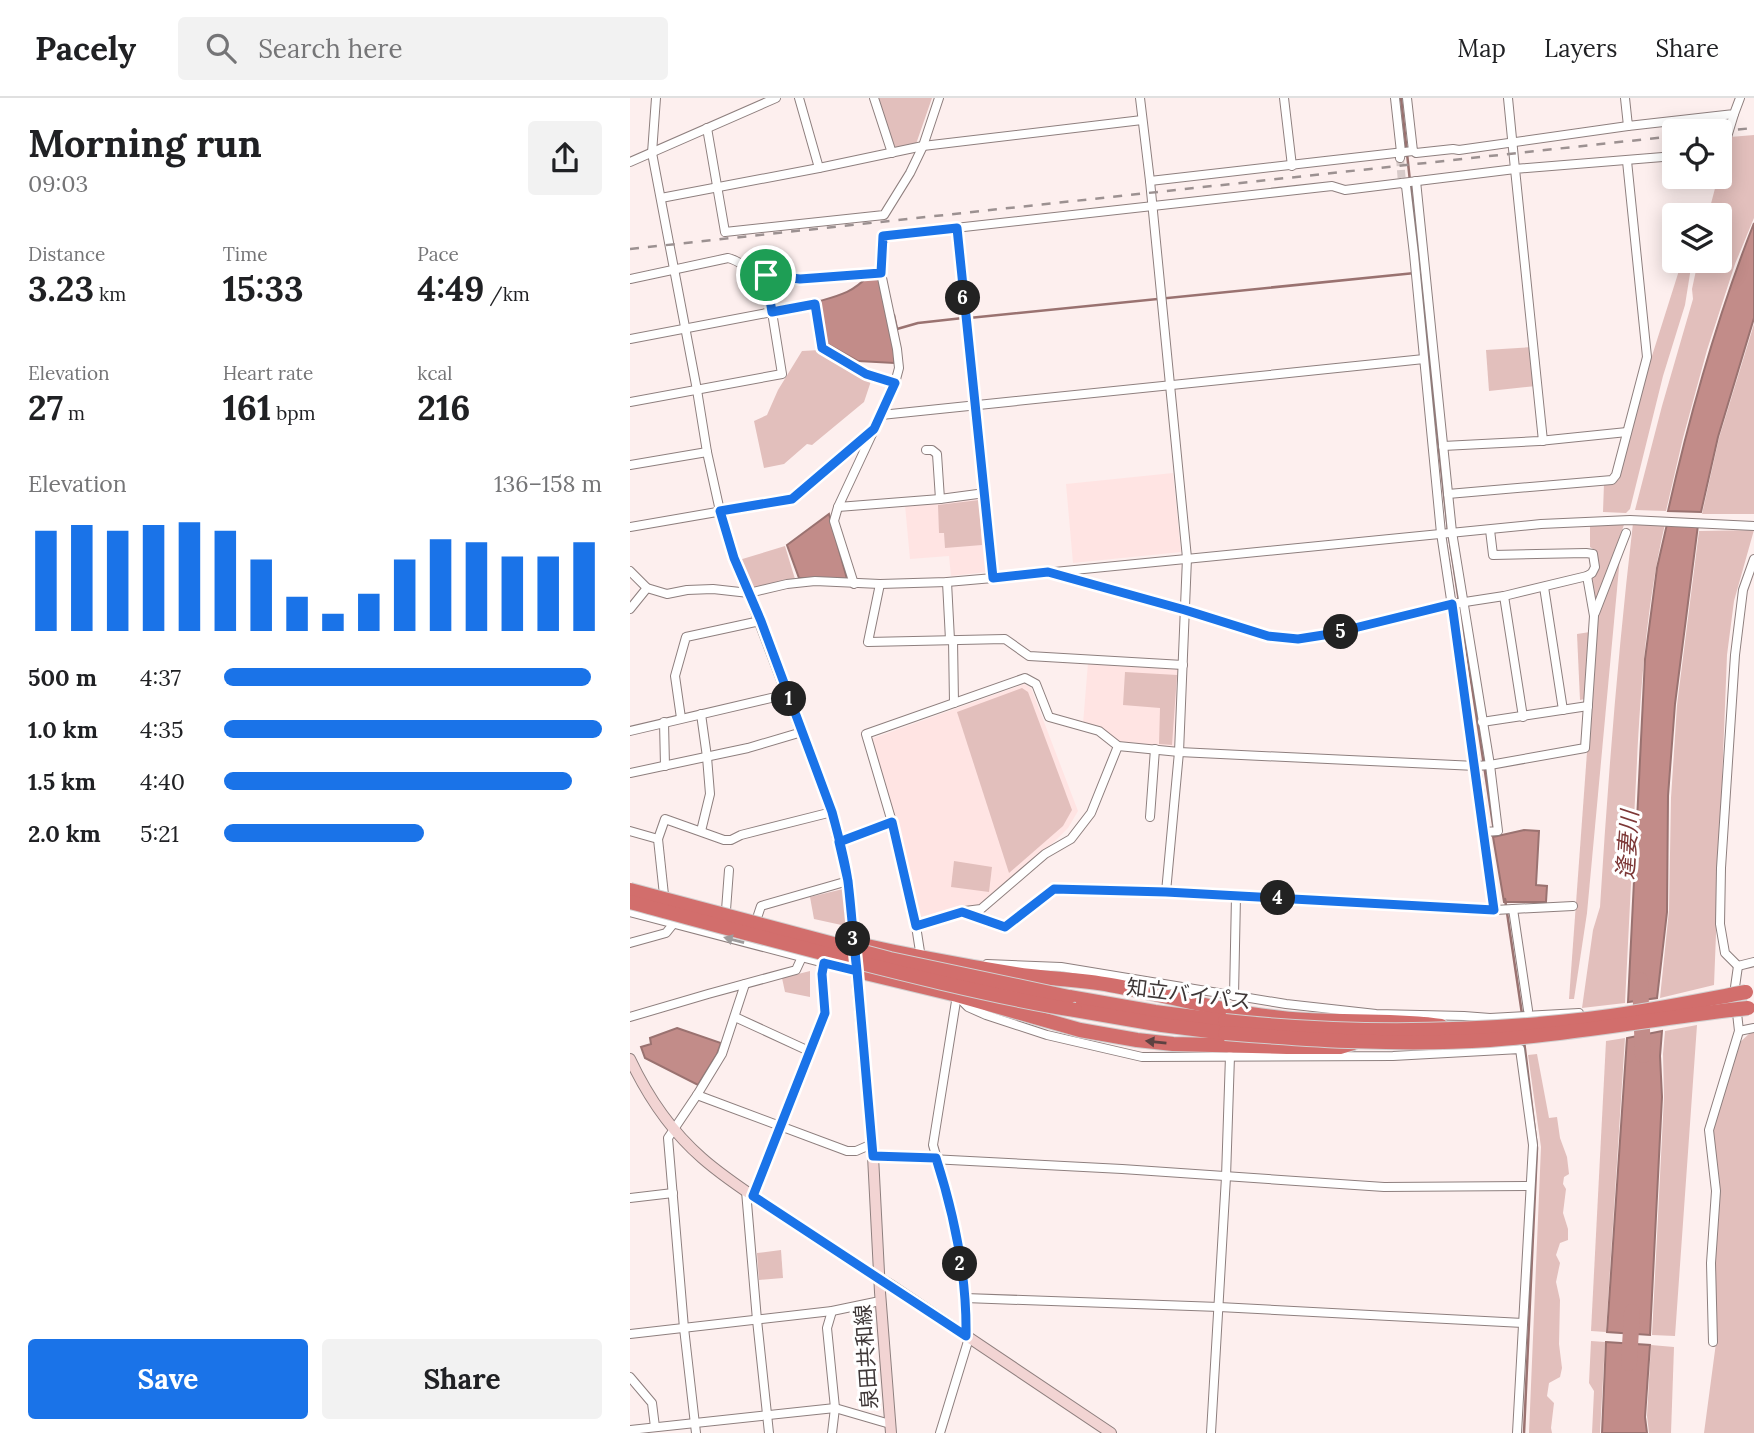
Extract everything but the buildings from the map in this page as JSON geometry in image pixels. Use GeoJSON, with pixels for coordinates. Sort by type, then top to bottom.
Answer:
{"type":"FeatureCollection","features":[{"type":"Feature","properties":{"kind":"highway","name":"知立バイパス"},"geometry":{"type":"LineString","coordinates":[[630,888],[890,959],[1161,1025],[1466,1030],[1588,1019],[1656,1009],[1745,989]]}},
{"type":"Feature","properties":{"kind":"highway","name":"知立バイパス"},"geometry":{"type":"LineString","coordinates":[[630,902],[825,954],[1035,1004],[1072,1004]]}},
{"type":"Feature","properties":{"kind":"highway"},"geometry":{"type":"LineString","coordinates":[[853,943],[921,958],[1016,974],[1110,985],[1186,1002],[1283,1018],[1423,1023],[1466,1030]]}},
{"type":"Feature","properties":{"kind":"highway"},"geometry":{"type":"LineString","coordinates":[[857,971],[957,995],[1080,1030],[1137,1040],[1186,1044],[1327,1047],[1340,1047],[1357,1041]]}},
{"type":"Feature","properties":{"kind":"highway","name":"知立バイパス"},"geometry":{"type":"LineString","coordinates":[[1225,1027],[1316,1040],[1488,1040],[1565,1033],[1697,1013],[1748,1009]]}},
{"type":"Feature","properties":{"kind":"main road","name":"泉田共和線"},"geometry":{"type":"LineString","coordinates":[[749,593],[832,812],[848,881],[873,1156],[890,1429]]}},
{"type":"Feature","properties":{"kind":"main road"},"geometry":{"type":"LineString","coordinates":[[824,963],[857,971]]}},
{"type":"Feature","properties":{"kind":"main road"},"geometry":{"type":"LineString","coordinates":[[630,1059],[653,1100],[674,1129],[701,1157],[749,1194],[1111,1433]]}},
{"type":"Feature","properties":{"kind":"street"},"geometry":{"type":"LineString","coordinates":[[656,98],[652,153],[707,452],[720,511],[734,558],[749,593]]}},
{"type":"Feature","properties":{"kind":"street"},"geometry":{"type":"LineString","coordinates":[[630,162],[776,98]]}},
{"type":"Feature","properties":{"kind":"street"},"geometry":{"type":"LineString","coordinates":[[799,98],[819,168]]}},
{"type":"Feature","properties":{"kind":"street"},"geometry":{"type":"LineString","coordinates":[[874,98],[892,153]]}},
{"type":"Feature","properties":{"kind":"street"},"geometry":{"type":"LineString","coordinates":[[707,128],[725,232],[884,215],[923,146],[939,98]]}},
{"type":"Feature","properties":{"kind":"street"},"geometry":{"type":"LineString","coordinates":[[1140,98],[1187,558],[1179,752],[1166,892]]}},
{"type":"Feature","properties":{"kind":"street"},"geometry":{"type":"LineString","coordinates":[[1284,98],[1292,166]]}},
{"type":"Feature","properties":{"kind":"street"},"geometry":{"type":"LineString","coordinates":[[1395,98],[1401,155]]}},
{"type":"Feature","properties":{"kind":"street"},"geometry":{"type":"LineString","coordinates":[[1407,98],[1413,150]]}},
{"type":"Feature","properties":{"kind":"street"},"geometry":{"type":"LineString","coordinates":[[1508,98],[1543,441]]}},
{"type":"Feature","properties":{"kind":"street"},"geometry":{"type":"LineString","coordinates":[[1625,98],[1628,126]]}},
{"type":"Feature","properties":{"kind":"street"},"geometry":{"type":"LineString","coordinates":[[1732,121],[1740,98]]}},
{"type":"Feature","properties":{"kind":"street"},"geometry":{"type":"LineString","coordinates":[[1413,150],[1416,153],[1512,144],[1628,126],[1734,114]]}},
{"type":"Feature","properties":{"kind":"street"},"geometry":{"type":"LineString","coordinates":[[661,198],[923,146],[1142,120]]}},
{"type":"Feature","properties":{"kind":"street"},"geometry":{"type":"LineString","coordinates":[[1150,181],[1401,155],[1413,150]]}},
{"type":"Feature","properties":{"kind":"street"},"geometry":{"type":"LineString","coordinates":[[854,584],[834,521],[895,383],[899,368],[881,273],[883,236],[1332,186],[1345,190],[1515,169],[1662,157]]}},
{"type":"Feature","properties":{"kind":"street"},"geometry":{"type":"LineString","coordinates":[[1448,494],[1612,480],[1616,475],[1647,357],[1627,161]]}},
{"type":"Feature","properties":{"kind":"street"},"geometry":{"type":"LineString","coordinates":[[1416,181],[1452,532],[1499,831],[1485,832]]}},
{"type":"Feature","properties":{"kind":"street"},"geometry":{"type":"LineString","coordinates":[[1402,183],[1406,186],[1408,200],[1441,533],[1476,765],[1494,910]]}},
{"type":"Feature","properties":{"kind":"street"},"geometry":{"type":"LineString","coordinates":[[957,228],[993,578]]}},
{"type":"Feature","properties":{"kind":"street"},"geometry":{"type":"LineString","coordinates":[[630,279],[728,258],[766,275],[800,279],[881,273]]}},
{"type":"Feature","properties":{"kind":"street"},"geometry":{"type":"LineString","coordinates":[[630,402],[782,374],[766,275]]}},
{"type":"Feature","properties":{"kind":"street"},"geometry":{"type":"LineString","coordinates":[[630,339],[815,304],[822,348],[866,374],[895,383]]}},
{"type":"Feature","properties":{"kind":"street"},"geometry":{"type":"LineString","coordinates":[[881,415],[1424,359]]}},
{"type":"Feature","properties":{"kind":"street"},"geometry":{"type":"LineString","coordinates":[[630,527],[792,499],[874,429]]}},
{"type":"Feature","properties":{"kind":"street"},"geometry":{"type":"LineString","coordinates":[[1443,446],[1543,441],[1627,432]]}},
{"type":"Feature","properties":{"kind":"street"},"geometry":{"type":"LineString","coordinates":[[926,450],[937,454],[940,499]]}},
{"type":"Feature","properties":{"kind":"street"},"geometry":{"type":"LineString","coordinates":[[630,465],[707,452]]}},
{"type":"Feature","properties":{"kind":"street"},"geometry":{"type":"LineString","coordinates":[[838,508],[985,493]]}},
{"type":"Feature","properties":{"kind":"street"},"geometry":{"type":"LineString","coordinates":[[630,571],[647,588],[667,594],[713,589],[749,593],[815,581],[880,584],[993,578],[1541,524],[1630,520],[1754,526]]}},
{"type":"Feature","properties":{"kind":"street"},"geometry":{"type":"LineString","coordinates":[[1048,572],[1268,636],[1298,639],[1330,634],[1452,604],[1544,587],[1587,576],[1595,567],[1593,554],[1586,553],[1493,555],[1490,530]]}},
{"type":"Feature","properties":{"kind":"street"},"geometry":{"type":"LineString","coordinates":[[1594,616],[1626,533]]}},
{"type":"Feature","properties":{"kind":"street"},"geometry":{"type":"LineString","coordinates":[[1745,989],[1738,966],[1725,953],[1720,923],[1721,868],[1735,655],[1743,590],[1754,559]]}},
{"type":"Feature","properties":{"kind":"street"},"geometry":{"type":"LineString","coordinates":[[921,958],[892,822],[866,734],[1025,678],[1036,684],[1049,717],[1099,732],[1118,746],[1179,752],[1476,765],[1490,765],[1585,748],[1594,616],[1587,576]]}},
{"type":"Feature","properties":{"kind":"street"},"geometry":{"type":"LineString","coordinates":[[947,582],[954,703]]}},
{"type":"Feature","properties":{"kind":"street"},"geometry":{"type":"LineString","coordinates":[[880,584],[868,642],[1005,639],[1029,656],[1183,666]]}},
{"type":"Feature","properties":{"kind":"street"},"geometry":{"type":"LineString","coordinates":[[1544,587],[1563,710]]}},
{"type":"Feature","properties":{"kind":"street"},"geometry":{"type":"LineString","coordinates":[[630,609],[647,588]]}},
{"type":"Feature","properties":{"kind":"street"},"geometry":{"type":"LineString","coordinates":[[1504,596],[1523,717]]}},
{"type":"Feature","properties":{"kind":"street"},"geometry":{"type":"LineString","coordinates":[[681,718],[675,676],[686,637],[761,621]]}},
{"type":"Feature","properties":{"kind":"street"},"geometry":{"type":"LineString","coordinates":[[630,731],[788,694]]}},
{"type":"Feature","properties":{"kind":"street"},"geometry":{"type":"LineString","coordinates":[[1482,722],[1588,706]]}},
{"type":"Feature","properties":{"kind":"street"},"geometry":{"type":"LineString","coordinates":[[701,714],[708,757],[710,794],[701,831]]}},
{"type":"Feature","properties":{"kind":"street"},"geometry":{"type":"LineString","coordinates":[[664,722],[665,766]]}},
{"type":"Feature","properties":{"kind":"street"},"geometry":{"type":"LineString","coordinates":[[630,774],[803,732]]}},
{"type":"Feature","properties":{"kind":"street"},"geometry":{"type":"LineString","coordinates":[[916,926],[981,909],[1045,854],[1072,839],[1091,813],[1118,746]]}},
{"type":"Feature","properties":{"kind":"street"},"geometry":{"type":"LineString","coordinates":[[1150,817],[1155,750]]}},
{"type":"Feature","properties":{"kind":"street"},"geometry":{"type":"LineString","coordinates":[[664,895],[658,839],[666,819],[724,840],[731,840],[741,835],[832,812]]}},
{"type":"Feature","properties":{"kind":"street"},"geometry":{"type":"LineString","coordinates":[[839,842],[892,822]]}},
{"type":"Feature","properties":{"kind":"street"},"geometry":{"type":"LineString","coordinates":[[630,831],[658,839]]}},
{"type":"Feature","properties":{"kind":"street"},"geometry":{"type":"LineString","coordinates":[[726,910],[729,870]]}},
{"type":"Feature","properties":{"kind":"street"},"geometry":{"type":"LineString","coordinates":[[761,919],[761,906],[848,881]]}},
{"type":"Feature","properties":{"kind":"street"},"geometry":{"type":"LineString","coordinates":[[630,888],[853,943]]}},
{"type":"Feature","properties":{"kind":"street"},"geometry":{"type":"LineString","coordinates":[[962,912],[1005,927],[1054,889],[1236,895],[1494,910],[1573,906]]}},
{"type":"Feature","properties":{"kind":"street"},"geometry":{"type":"LineString","coordinates":[[1234,996],[1236,895]]}},
{"type":"Feature","properties":{"kind":"street"},"geometry":{"type":"LineString","coordinates":[[1513,909],[1528,1010]]}},
{"type":"Feature","properties":{"kind":"street"},"geometry":{"type":"LineString","coordinates":[[630,912],[824,963],[822,974],[825,1013],[781,1126],[749,1194],[757,1320],[769,1433]]}},
{"type":"Feature","properties":{"kind":"street"},"geometry":{"type":"LineString","coordinates":[[630,943],[666,933],[674,923]]}},
{"type":"Feature","properties":{"kind":"street"},"geometry":{"type":"LineString","coordinates":[[630,1017],[796,970],[802,957]]}},
{"type":"Feature","properties":{"kind":"street"},"geometry":{"type":"LineString","coordinates":[[1738,966],[1754,962]]}},
{"type":"Feature","properties":{"kind":"street"},"geometry":{"type":"LineString","coordinates":[[970,965],[1061,967],[1234,996],[1353,1012],[1490,1018],[1599,1012],[1662,1002]]}},
{"type":"Feature","properties":{"kind":"street"},"geometry":{"type":"LineString","coordinates":[[695,1428],[668,1138],[722,1054],[745,984]]}},
{"type":"Feature","properties":{"kind":"street"},"geometry":{"type":"LineString","coordinates":[[957,995],[968,1007],[986,1016],[1047,1035],[1142,1057],[1393,1056],[1520,1049],[1533,1145],[1517,1433]]}},
{"type":"Feature","properties":{"kind":"street"},"geometry":{"type":"LineString","coordinates":[[940,1433],[967,1337],[965,1298],[947,1193],[933,1145],[957,995]]}},
{"type":"Feature","properties":{"kind":"street"},"geometry":{"type":"LineString","coordinates":[[1713,1342],[1711,1263],[1716,1191],[1709,1130],[1748,1009]]}},
{"type":"Feature","properties":{"kind":"street"},"geometry":{"type":"LineString","coordinates":[[735,1017],[810,1052]]}},
{"type":"Feature","properties":{"kind":"street"},"geometry":{"type":"LineString","coordinates":[[1739,1031],[1754,1028]]}},
{"type":"Feature","properties":{"kind":"street"},"geometry":{"type":"LineString","coordinates":[[1211,1433],[1230,1056]]}},
{"type":"Feature","properties":{"kind":"street"},"geometry":{"type":"LineString","coordinates":[[697,1095],[847,1151],[856,1151],[872,1144]]}},
{"type":"Feature","properties":{"kind":"street"},"geometry":{"type":"LineString","coordinates":[[873,1156],[1122,1169],[1384,1187],[1530,1186]]}},
{"type":"Feature","properties":{"kind":"street"},"geometry":{"type":"LineString","coordinates":[[630,1199],[673,1193]]}},
{"type":"Feature","properties":{"kind":"street"},"geometry":{"type":"LineString","coordinates":[[965,1298],[1523,1322]]}},
{"type":"Feature","properties":{"kind":"street"},"geometry":{"type":"LineString","coordinates":[[630,1334],[832,1311],[880,1301]]}},
{"type":"Feature","properties":{"kind":"street"},"geometry":{"type":"LineString","coordinates":[[832,1311],[827,1328],[835,1408],[832,1433]]}},
{"type":"Feature","properties":{"kind":"street"},"geometry":{"type":"LineString","coordinates":[[630,1377],[652,1403],[655,1427]]}},
{"type":"Feature","properties":{"kind":"street"},"geometry":{"type":"LineString","coordinates":[[630,1430],[655,1427],[695,1428],[835,1408],[890,1429]]}},
{"type":"Feature","properties":{"kind":"shaded area"},"geometry":{"type":"Polygon","coordinates":[[[878,98],[932,98],[916,144],[895,148],[878,98]]]}},
{"type":"Feature","properties":{"kind":"shaded area"},"geometry":{"type":"Polygon","coordinates":[[[1754,135],[1754,218],[1735,264],[1707,350],[1666,511],[1635,510],[1693,299],[1695,273],[1732,273],[1732,203],[1711,203],[1715,189],[1732,189],[1732,137],[1754,135]]]}},
{"type":"Feature","properties":{"kind":"shaded area"},"geometry":{"type":"Polygon","coordinates":[[[1754,223],[1754,318],[1718,437],[1701,512],[1668,511],[1705,366],[1754,223]]]}},
{"type":"Feature","properties":{"kind":"shaded area"},"geometry":{"type":"Polygon","coordinates":[[[1678,273],[1690,273],[1685,305],[1663,376],[1630,509],[1626,513],[1603,512],[1604,483],[1614,483],[1619,479],[1651,359],[1678,273]]]}},
{"type":"Feature","properties":{"kind":"shaded area"},"geometry":{"type":"Polygon","coordinates":[[[868,276],[879,280],[895,349],[894,363],[858,361],[826,343],[820,301],[846,292],[868,276]]]}},
{"type":"Feature","properties":{"kind":"shaded area"},"geometry":{"type":"Polygon","coordinates":[[[1754,324],[1754,514],[1702,514],[1719,438],[1754,324]]]}},
{"type":"Feature","properties":{"kind":"shaded area"},"geometry":{"type":"Polygon","coordinates":[[[1533,347],[1536,386],[1489,391],[1486,350],[1533,347]]]}},
{"type":"Feature","properties":{"kind":"shaded area"},"geometry":{"type":"Polygon","coordinates":[[[820,350],[872,378],[864,402],[812,445],[807,444],[784,464],[764,468],[754,421],[767,415],[778,390],[802,351],[820,350]]]}},
{"type":"Feature","properties":{"kind":"shaded area"},"geometry":{"type":"Polygon","coordinates":[[[1173,473],[1181,552],[1073,563],[1066,484],[1173,473]]]}},
{"type":"Feature","properties":{"kind":"shaded area"},"geometry":{"type":"Polygon","coordinates":[[[982,497],[987,572],[951,576],[949,556],[910,559],[905,505],[982,497]]]}},
{"type":"Feature","properties":{"kind":"shaded area"},"geometry":{"type":"Polygon","coordinates":[[[979,500],[982,545],[945,548],[944,533],[939,533],[938,505],[979,500]]]}},
{"type":"Feature","properties":{"kind":"shaded area"},"geometry":{"type":"Polygon","coordinates":[[[829,514],[847,579],[799,578],[787,545],[829,514]]]}},
{"type":"Feature","properties":{"kind":"shaded area"},"geometry":{"type":"Polygon","coordinates":[[[1625,522],[1597,599],[1594,600],[1591,580],[1599,569],[1596,551],[1590,547],[1590,524],[1625,522]]]}},
{"type":"Feature","properties":{"kind":"shaded area"},"geometry":{"type":"Polygon","coordinates":[[[1633,523],[1665,524],[1646,641],[1633,837],[1626,838],[1625,844],[1633,844],[1625,1003],[1582,1008],[1593,930],[1600,907],[1614,715],[1633,523]]]}},
{"type":"Feature","properties":{"kind":"shaded area"},"geometry":{"type":"Polygon","coordinates":[[[1667,524],[1698,525],[1675,704],[1668,796],[1667,912],[1657,998],[1628,1002],[1645,659],[1657,568],[1667,524]]]}},
{"type":"Feature","properties":{"kind":"shaded area"},"geometry":{"type":"Polygon","coordinates":[[[1754,530],[1734,601],[1727,655],[1714,985],[1660,998],[1669,910],[1671,798],[1677,705],[1699,531],[1754,530]]]}},
{"type":"Feature","properties":{"kind":"shaded area"},"geometry":{"type":"Polygon","coordinates":[[[785,546],[795,579],[751,590],[739,560],[785,546]]]}},
{"type":"Feature","properties":{"kind":"shaded area"},"geometry":{"type":"Polygon","coordinates":[[[1620,557],[1587,913],[1574,999],[1569,999],[1597,615],[1620,557]]]}},
{"type":"Feature","properties":{"kind":"shaded area"},"geometry":{"type":"Polygon","coordinates":[[[1590,632],[1585,699],[1580,700],[1577,634],[1590,632]]]}},
{"type":"Feature","properties":{"kind":"shaded area"},"geometry":{"type":"Polygon","coordinates":[[[1088,663],[1180,668],[1174,749],[1122,744],[1101,728],[1083,724],[1088,663]]]}},
{"type":"Feature","properties":{"kind":"shaded area"},"geometry":{"type":"Polygon","coordinates":[[[1125,672],[1177,675],[1172,745],[1159,744],[1160,708],[1123,705],[1125,672]]]}},
{"type":"Feature","properties":{"kind":"shaded area"},"geometry":{"type":"Polygon","coordinates":[[[1024,684],[1031,688],[1078,811],[1068,828],[1055,841],[981,905],[917,920],[871,739],[1024,684]]]}},
{"type":"Feature","properties":{"kind":"shaded area"},"geometry":{"type":"Polygon","coordinates":[[[1022,688],[1028,692],[1072,810],[1063,826],[1009,873],[957,712],[1022,688]]]}},
{"type":"Feature","properties":{"kind":"shaded area"},"geometry":{"type":"Polygon","coordinates":[[[1524,830],[1539,831],[1536,885],[1547,886],[1546,902],[1504,902],[1493,837],[1524,830]]]}},
{"type":"Feature","properties":{"kind":"shaded area"},"geometry":{"type":"Polygon","coordinates":[[[954,861],[992,867],[989,892],[951,887],[954,861]]]}},
{"type":"Feature","properties":{"kind":"shaded area"},"geometry":{"type":"Polygon","coordinates":[[[843,889],[846,926],[814,919],[810,897],[843,889]]]}},
{"type":"Feature","properties":{"kind":"shaded area"},"geometry":{"type":"Polygon","coordinates":[[[810,971],[810,997],[785,992],[782,978],[810,971]]]}},
{"type":"Feature","properties":{"kind":"shaded area"},"geometry":{"type":"Polygon","coordinates":[[[1697,1025],[1675,1336],[1652,1335],[1665,1031],[1697,1025]]]}},
{"type":"Feature","properties":{"kind":"shaded area"},"geometry":{"type":"Polygon","coordinates":[[[677,1028],[721,1043],[698,1085],[645,1058],[641,1047],[651,1044],[650,1038],[677,1028]]]}},
{"type":"Feature","properties":{"kind":"shaded area"},"geometry":{"type":"Polygon","coordinates":[[[1662,1031],[1662,1097],[1650,1335],[1607,1332],[1627,1038],[1662,1031]]]}},
{"type":"Feature","properties":{"kind":"shaded area"},"geometry":{"type":"Polygon","coordinates":[[[1754,1032],[1754,1433],[1704,1433],[1716,1343],[1713,1132],[1738,1044],[1754,1032]]]}},
{"type":"Feature","properties":{"kind":"shaded area"},"geometry":{"type":"Polygon","coordinates":[[[1625,1038],[1606,1332],[1591,1331],[1606,1041],[1625,1038]]]}},
{"type":"Feature","properties":{"kind":"shaded area"},"geometry":{"type":"Polygon","coordinates":[[[1537,1054],[1549,1118],[1557,1117],[1569,1174],[1564,1177],[1563,1184],[1566,1189],[1563,1213],[1568,1240],[1560,1243],[1556,1255],[1560,1263],[1556,1282],[1560,1300],[1559,1344],[1562,1368],[1560,1377],[1549,1383],[1547,1396],[1554,1403],[1552,1433],[1529,1433],[1541,1147],[1528,1055],[1537,1054]]]}},
{"type":"Feature","properties":{"kind":"shaded area"},"geometry":{"type":"Polygon","coordinates":[[[781,1250],[783,1278],[759,1280],[757,1253],[781,1250]]]}},
{"type":"Feature","properties":{"kind":"shaded area"},"geometry":{"type":"Polygon","coordinates":[[[1591,1341],[1605,1342],[1600,1433],[1592,1433],[1594,1391],[1589,1383],[1591,1341]]]}},
{"type":"Feature","properties":{"kind":"shaded area"},"geometry":{"type":"Polygon","coordinates":[[[1606,1342],[1650,1345],[1645,1417],[1647,1433],[1602,1433],[1606,1342]]]}},
{"type":"Feature","properties":{"kind":"shaded area"},"geometry":{"type":"Polygon","coordinates":[[[1651,1345],[1674,1347],[1671,1433],[1649,1433],[1647,1416],[1651,1345]]]}},
{"type":"Feature","properties":{"kind":"waterway"},"geometry":{"type":"LineString","coordinates":[[1401,98],[1418,255]]}},
{"type":"Feature","properties":{"kind":"waterway"},"geometry":{"type":"LineString","coordinates":[[969,318],[1415,273]]}},
{"type":"Feature","properties":{"kind":"waterway"},"geometry":{"type":"LineString","coordinates":[[1420,279],[1448,530]]}},
{"type":"Feature","properties":{"kind":"waterway"},"geometry":{"type":"LineString","coordinates":[[894,315],[897,329],[918,323],[963,318]]}},
{"type":"Feature","properties":{"kind":"waterway"},"geometry":{"type":"LineString","coordinates":[[1449,536],[1494,831]]}},
{"type":"Feature","properties":{"kind":"waterway"},"geometry":{"type":"LineString","coordinates":[[1505,899],[1522,1014]]}},
{"type":"Feature","properties":{"kind":"waterway","name":"逢妻川"},"geometry":{"type":"LineString","coordinates":[[1640,980],[1643,1055]]}},
{"type":"Feature","properties":{"kind":"waterway"},"geometry":{"type":"LineString","coordinates":[[1524,1041],[1537,1148],[1524,1433]]}},
{"type":"Feature","properties":{"kind":"waterway","name":"逢妻川"},"geometry":{"type":"LineString","coordinates":[[1629,1363],[1632,1312]]}},
{"type":"Feature","properties":{"kind":"tunnel"},"geometry":{"type":"LineString","coordinates":[[1400,158],[1402,183]]}},
{"type":"Feature","properties":{"kind":"railway"},"geometry":{"type":"LineString","coordinates":[[1732,130],[1754,128]]}},
{"type":"Feature","properties":{"kind":"railway"},"geometry":{"type":"LineString","coordinates":[[630,249],[1662,137]]}},
{"type":"Feature","properties":{"kind":"route"},"geometry":{"type":"LineString","coordinates":[[766,275],[772,312],[815,304],[822,348],[866,374],[895,383],[874,429],[792,499],[720,511],[734,558],[761,621],[832,812],[848,881],[857,971],[873,1156],[936,1158],[954,1228],[965,1298],[966,1336],[753,1196],[825,1013],[822,974],[824,963],[857,971],[853,943],[848,881],[839,842],[892,822],[916,926],[962,912],[1005,927],[1054,889],[1166,892],[1494,910],[1452,604],[1330,634],[1298,639],[1268,636],[1048,572],[993,578],[957,228],[883,236],[881,273],[800,279],[766,275]]}}]}
